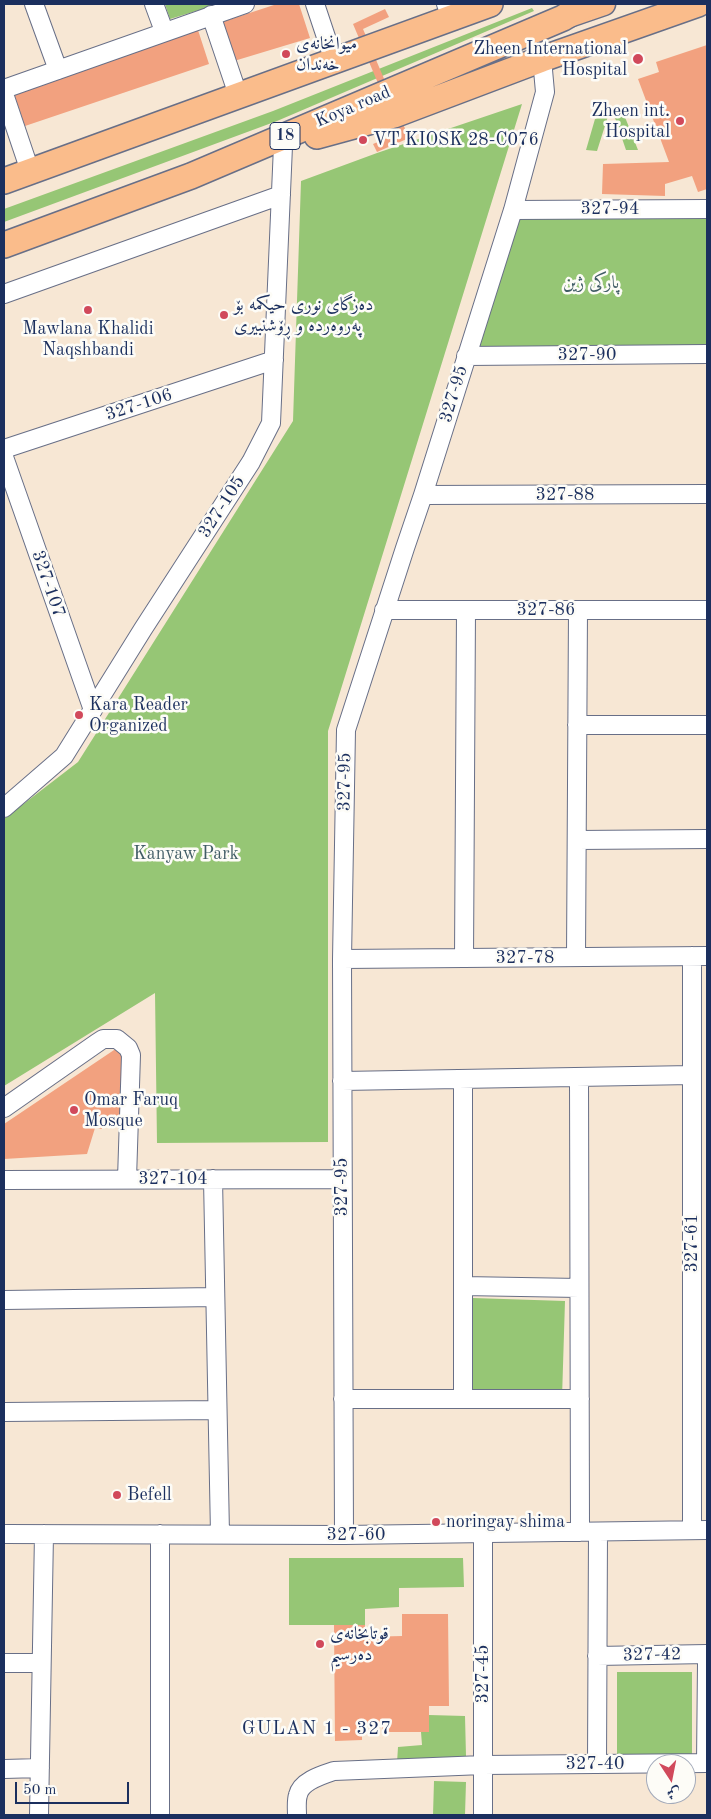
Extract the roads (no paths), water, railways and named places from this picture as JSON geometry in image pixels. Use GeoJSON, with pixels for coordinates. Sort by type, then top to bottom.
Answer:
{"type":"FeatureCollection","features":[{"type":"Feature","properties":{"kind":"highway"},"geometry":{"type":"LineString","coordinates":[[4,181],[334,60],[448,11],[490,4]]}},
{"type":"Feature","properties":{"kind":"highway","name":"Koya road"},"geometry":{"type":"LineString","coordinates":[[4,245],[190,176],[563,18],[586,4]]}},
{"type":"Feature","properties":{"kind":"highway"},"geometry":{"type":"LineString","coordinates":[[190,176],[283,146],[394,115],[542,59],[698,4]]}},
{"type":"Feature","properties":{"kind":"main road"},"geometry":{"type":"LineString","coordinates":[[563,18],[604,4]]}},
{"type":"Feature","properties":{"kind":"street"},"geometry":{"type":"LineString","coordinates":[[34,4],[58,70]]}},
{"type":"Feature","properties":{"kind":"street"},"geometry":{"type":"LineString","coordinates":[[154,4],[164,31]]}},
{"type":"Feature","properties":{"kind":"street"},"geometry":{"type":"LineString","coordinates":[[4,89],[245,4]]}},
{"type":"Feature","properties":{"kind":"street"},"geometry":{"type":"LineString","coordinates":[[315,4],[334,60]]}},
{"type":"Feature","properties":{"kind":"street"},"geometry":{"type":"LineString","coordinates":[[211,16],[238,96]]}},
{"type":"Feature","properties":{"kind":"street","name":"327-95"},"geometry":{"type":"LineString","coordinates":[[344,1536],[342,959],[346,730],[513,210],[545,92],[542,59]]}},
{"type":"Feature","properties":{"kind":"street"},"geometry":{"type":"LineString","coordinates":[[4,94],[30,171]]}},
{"type":"Feature","properties":{"kind":"street","name":"327-105"},"geometry":{"type":"LineString","coordinates":[[4,808],[64,756],[250,462],[271,423],[283,146]]}},
{"type":"Feature","properties":{"kind":"street"},"geometry":{"type":"LineString","coordinates":[[4,294],[281,195]]}},
{"type":"Feature","properties":{"kind":"street","name":"327-94"},"geometry":{"type":"LineString","coordinates":[[513,210],[707,209]]}},
{"type":"Feature","properties":{"kind":"street","name":"327-90"},"geometry":{"type":"LineString","coordinates":[[466,356],[707,354]]}},
{"type":"Feature","properties":{"kind":"street","name":"327-106"},"geometry":{"type":"LineString","coordinates":[[4,449],[274,360]]}},
{"type":"Feature","properties":{"kind":"street","name":"327-107"},"geometry":{"type":"LineString","coordinates":[[4,457],[93,710]]}},
{"type":"Feature","properties":{"kind":"street","name":"327-88"},"geometry":{"type":"LineString","coordinates":[[423,495],[707,494]]}},
{"type":"Feature","properties":{"kind":"street","name":"327-86"},"geometry":{"type":"LineString","coordinates":[[384,610],[707,610]]}},
{"type":"Feature","properties":{"kind":"street"},"geometry":{"type":"LineString","coordinates":[[464,958],[466,610]]}},
{"type":"Feature","properties":{"kind":"street"},"geometry":{"type":"LineString","coordinates":[[576,957],[578,610]]}},
{"type":"Feature","properties":{"kind":"street"},"geometry":{"type":"LineString","coordinates":[[577,725],[707,725]]}},
{"type":"Feature","properties":{"kind":"street"},"geometry":{"type":"LineString","coordinates":[[577,840],[707,838]]}},
{"type":"Feature","properties":{"kind":"street","name":"327-78"},"geometry":{"type":"LineString","coordinates":[[342,959],[700,956]]}},
{"type":"Feature","properties":{"kind":"street","name":"327-61"},"geometry":{"type":"LineString","coordinates":[[700,956],[692,1075],[700,1402],[700,1530]]}},
{"type":"Feature","properties":{"kind":"street"},"geometry":{"type":"LineString","coordinates":[[4,1108],[103,1039],[118,1039],[128,1048],[131,1055],[127,1179]]}},
{"type":"Feature","properties":{"kind":"street"},"geometry":{"type":"LineString","coordinates":[[342,1081],[692,1075]]}},
{"type":"Feature","properties":{"kind":"street"},"geometry":{"type":"LineString","coordinates":[[579,1077],[580,1399],[598,1656],[598,1764]]}},
{"type":"Feature","properties":{"kind":"street"},"geometry":{"type":"LineString","coordinates":[[463,1079],[463,1399]]}},
{"type":"Feature","properties":{"kind":"street"},"geometry":{"type":"LineString","coordinates":[[213,1179],[220,1534]]}},
{"type":"Feature","properties":{"kind":"street","name":"327-104"},"geometry":{"type":"LineString","coordinates":[[4,1180],[342,1179]]}},
{"type":"Feature","properties":{"kind":"street"},"geometry":{"type":"LineString","coordinates":[[463,1286],[580,1288]]}},
{"type":"Feature","properties":{"kind":"street"},"geometry":{"type":"LineString","coordinates":[[4,1300],[215,1297]]}},
{"type":"Feature","properties":{"kind":"street"},"geometry":{"type":"LineString","coordinates":[[344,1398],[580,1399]]}},
{"type":"Feature","properties":{"kind":"street"},"geometry":{"type":"LineString","coordinates":[[4,1412],[217,1410]]}},
{"type":"Feature","properties":{"kind":"street","name":"327-60"},"geometry":{"type":"LineString","coordinates":[[4,1534],[344,1536],[700,1530]]}},
{"type":"Feature","properties":{"kind":"street","name":"327-45"},"geometry":{"type":"LineString","coordinates":[[483,1533],[483,1815]]}},
{"type":"Feature","properties":{"kind":"street"},"geometry":{"type":"LineString","coordinates":[[39,1815],[44,1534]]}},
{"type":"Feature","properties":{"kind":"street"},"geometry":{"type":"LineString","coordinates":[[160,1534],[160,1815]]}},
{"type":"Feature","properties":{"kind":"street","name":"327-42"},"geometry":{"type":"LineString","coordinates":[[598,1656],[707,1654]]}},
{"type":"Feature","properties":{"kind":"street"},"geometry":{"type":"LineString","coordinates":[[4,1663],[41,1663]]}},
{"type":"Feature","properties":{"kind":"street"},"geometry":{"type":"LineString","coordinates":[[706,1763],[707,1663]]}},
{"type":"Feature","properties":{"kind":"street","name":"327-40"},"geometry":{"type":"LineString","coordinates":[[297,1815],[298,1794],[305,1784],[334,1771],[483,1765],[706,1763]]}},
{"type":"Feature","properties":{"kind":"street"},"geometry":{"type":"LineString","coordinates":[[4,1769],[40,1768]]}},
{"type":"Feature","properties":{"kind":"place","name":"میوانخانەی خەندان"},"geometry":{"type":"Point","coordinates":[286,54]}},
{"type":"Feature","properties":{"kind":"place","name":"Zheen International Hospital"},"geometry":{"type":"Point","coordinates":[638,59]}},
{"type":"Feature","properties":{"kind":"place","name":"Zheen int. Hospital"},"geometry":{"type":"Point","coordinates":[680,121]}},
{"type":"Feature","properties":{"kind":"place","name":"VT KIOSK 28-C076"},"geometry":{"type":"Point","coordinates":[363,140]}},
{"type":"Feature","properties":{"kind":"place","name":"Mawlana Khalidi Naqshbandi"},"geometry":{"type":"Point","coordinates":[88,310]}},
{"type":"Feature","properties":{"kind":"place","name":"دەزگای نوری حیکمە بۆ پەروەردە و ڕۆشنبیری"},"geometry":{"type":"Point","coordinates":[224,315]}},
{"type":"Feature","properties":{"kind":"place","name":"Kara Reader Organized"},"geometry":{"type":"Point","coordinates":[79,715]}},
{"type":"Feature","properties":{"kind":"place","name":"Omar Faruq Mosque"},"geometry":{"type":"Point","coordinates":[74,1110]}},
{"type":"Feature","properties":{"kind":"place","name":"Befell"},"geometry":{"type":"Point","coordinates":[117,1495]}},
{"type":"Feature","properties":{"kind":"place","name":"noringay shima"},"geometry":{"type":"Point","coordinates":[436,1522]}},
{"type":"Feature","properties":{"kind":"place","name":"قوتابخانەی دەرسیم"},"geometry":{"type":"Point","coordinates":[320,1644]}},
{"type":"Feature","properties":{"kind":"district","name":"GULAN 1 - 327"},"geometry":{"type":"Point","coordinates":[317,1729]}},
{"type":"Feature","properties":{"kind":"park label","name":"پارکی ژین"},"geometry":{"type":"Point","coordinates":[591,283]}},
{"type":"Feature","properties":{"kind":"park label","name":"Kanyaw Park"},"geometry":{"type":"Point","coordinates":[186,854]}}]}
